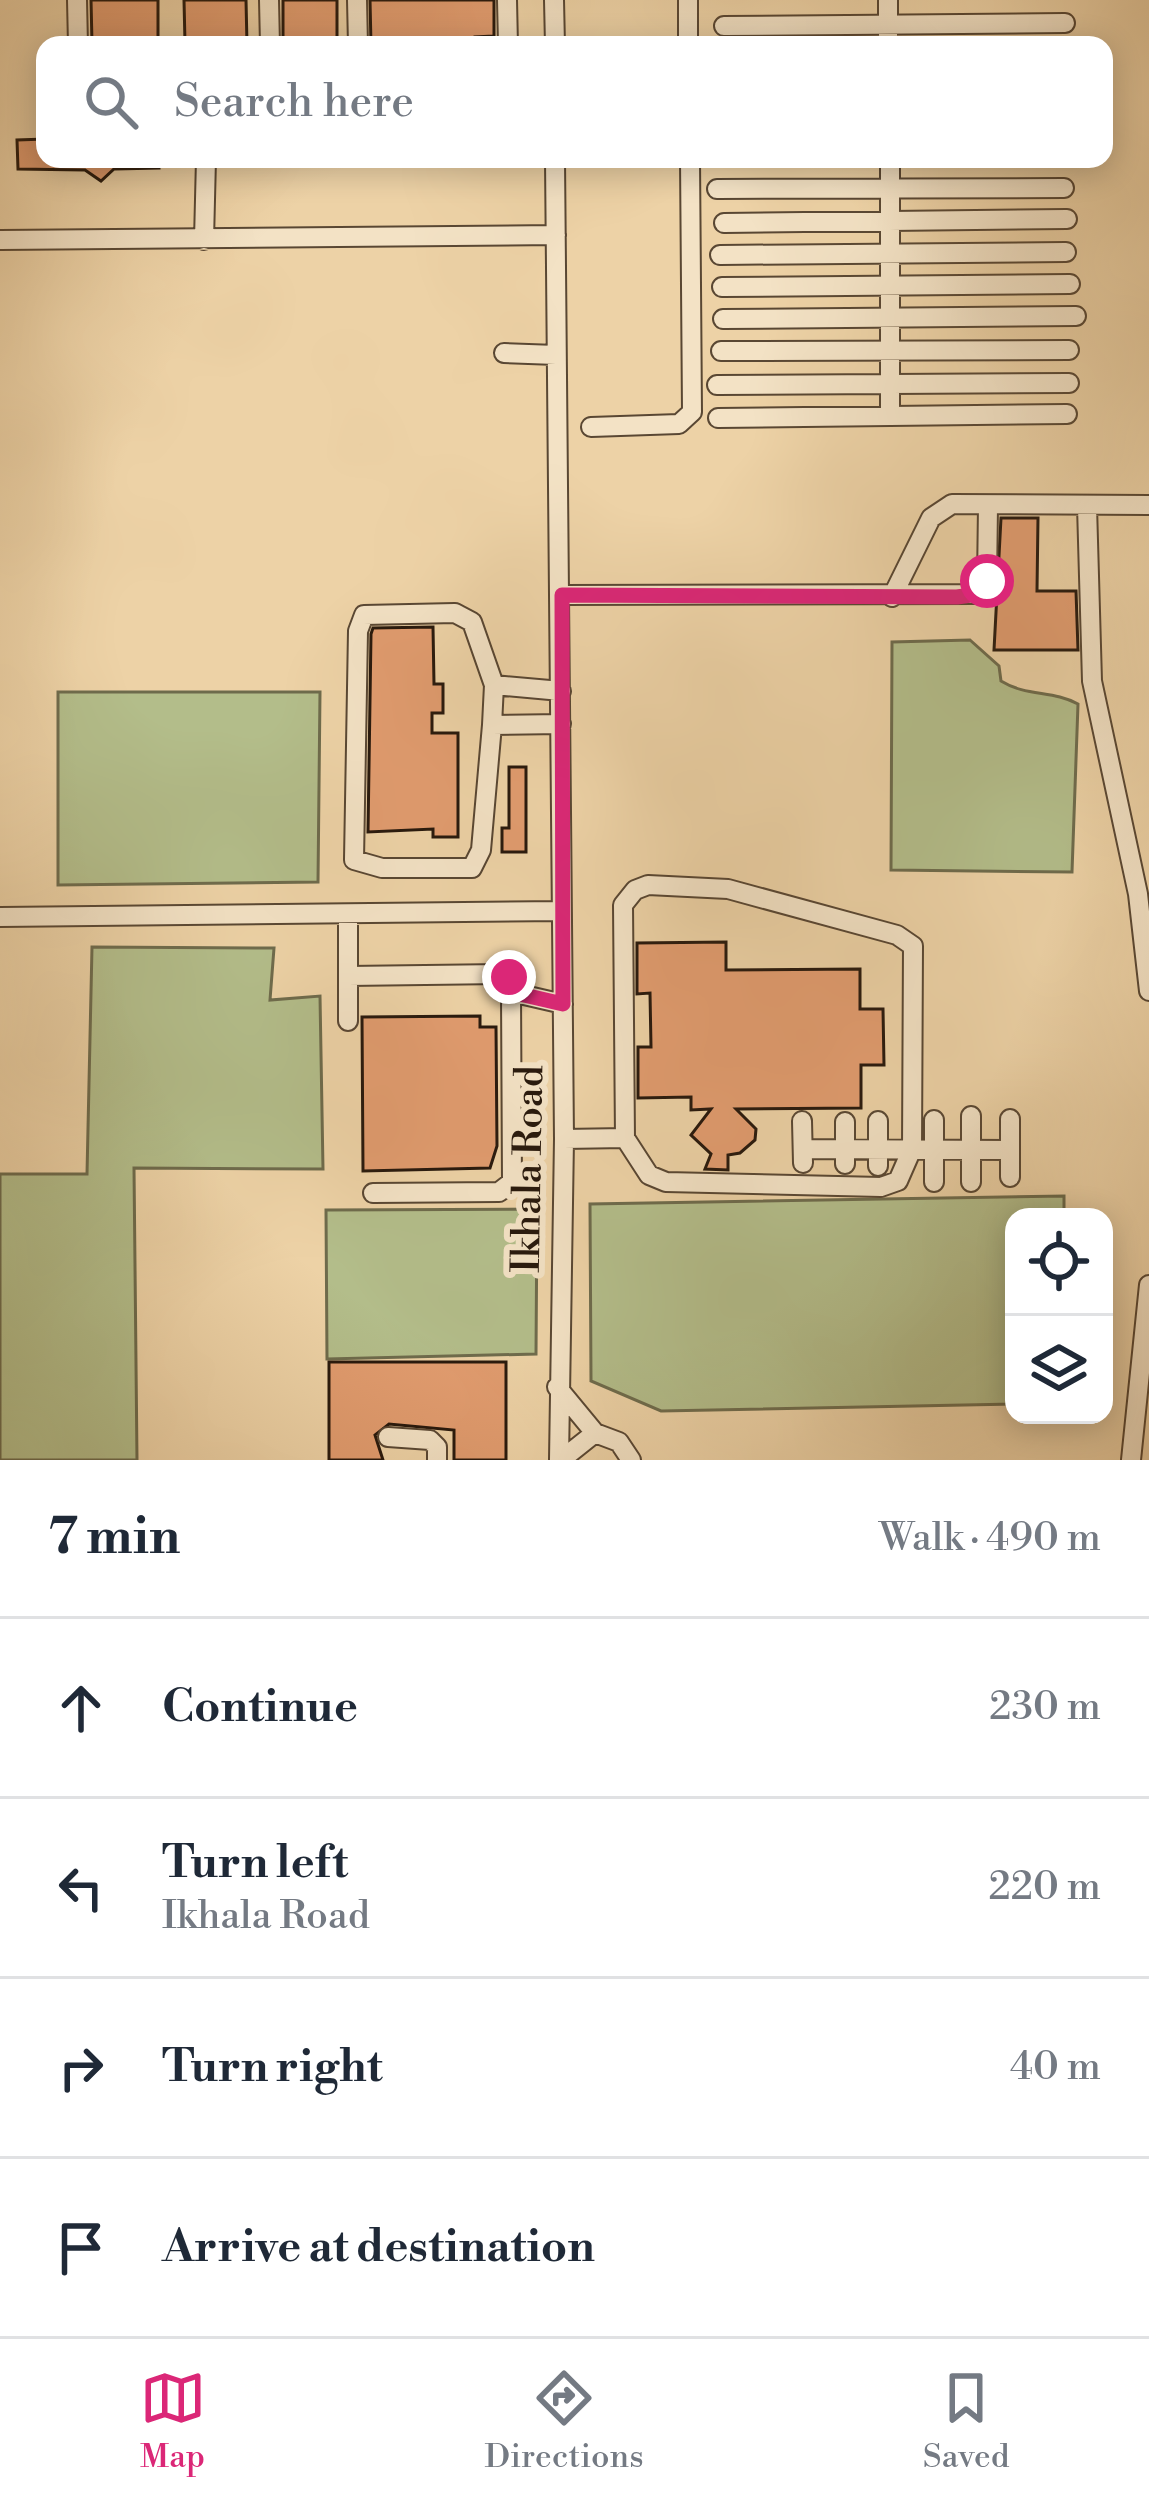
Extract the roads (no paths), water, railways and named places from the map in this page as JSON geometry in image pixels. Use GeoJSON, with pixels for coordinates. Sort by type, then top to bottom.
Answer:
{"type":"FeatureCollection","features":[{"type":"Feature","properties":{"kind":"street"},"geometry":{"type":"LineString","coordinates":[[77,0],[78,36]]}},
{"type":"Feature","properties":{"kind":"street"},"geometry":{"type":"LineString","coordinates":[[269,0],[270,36]]}},
{"type":"Feature","properties":{"kind":"street"},"geometry":{"type":"LineString","coordinates":[[357,0],[358,36]]}},
{"type":"Feature","properties":{"kind":"street"},"geometry":{"type":"LineString","coordinates":[[507,0],[508,36]]}},
{"type":"Feature","properties":{"kind":"street"},"geometry":{"type":"LineString","coordinates":[[554,36],[554,1],[568,0]]}},
{"type":"Feature","properties":{"kind":"street"},"geometry":{"type":"LineString","coordinates":[[688,0],[688,36]]}},
{"type":"Feature","properties":{"kind":"street"},"geometry":{"type":"LineString","coordinates":[[888,0],[888,35]]}},
{"type":"Feature","properties":{"kind":"street"},"geometry":{"type":"LineString","coordinates":[[724,26],[888,35],[1066,23]]}},
{"type":"Feature","properties":{"kind":"street"},"geometry":{"type":"LineString","coordinates":[[204,240],[206,168]]}},
{"type":"Feature","properties":{"kind":"street","name":"Ikhala Road"},"geometry":{"type":"LineString","coordinates":[[555,168],[562,595],[560,1460]]}},
{"type":"Feature","properties":{"kind":"street"},"geometry":{"type":"LineString","coordinates":[[591,427],[679,424],[692,412],[690,168]]}},
{"type":"Feature","properties":{"kind":"street"},"geometry":{"type":"LineString","coordinates":[[890,168],[890,416]]}},
{"type":"Feature","properties":{"kind":"street"},"geometry":{"type":"LineString","coordinates":[[718,189],[1064,188]]}},
{"type":"Feature","properties":{"kind":"street"},"geometry":{"type":"LineString","coordinates":[[724,223],[1067,219]]}},
{"type":"Feature","properties":{"kind":"street"},"geometry":{"type":"LineString","coordinates":[[0,240],[556,235]]}},
{"type":"Feature","properties":{"kind":"street"},"geometry":{"type":"LineString","coordinates":[[720,255],[1066,251]]}},
{"type":"Feature","properties":{"kind":"street"},"geometry":{"type":"LineString","coordinates":[[722,287],[1070,284]]}},
{"type":"Feature","properties":{"kind":"street"},"geometry":{"type":"LineString","coordinates":[[723,319],[1076,316]]}},
{"type":"Feature","properties":{"kind":"street"},"geometry":{"type":"LineString","coordinates":[[721,351],[1070,350]]}},
{"type":"Feature","properties":{"kind":"street"},"geometry":{"type":"LineString","coordinates":[[504,353],[556,355]]}},
{"type":"Feature","properties":{"kind":"street"},"geometry":{"type":"LineString","coordinates":[[717,385],[1069,383]]}},
{"type":"Feature","properties":{"kind":"street"},"geometry":{"type":"LineString","coordinates":[[718,418],[1067,414]]}},
{"type":"Feature","properties":{"kind":"street"},"geometry":{"type":"LineString","coordinates":[[892,597],[937,511],[952,504],[1149,505]]}},
{"type":"Feature","properties":{"kind":"street"},"geometry":{"type":"LineString","coordinates":[[562,595],[978,594],[987,581],[988,506]]}},
{"type":"Feature","properties":{"kind":"street"},"geometry":{"type":"LineString","coordinates":[[1088,506],[1092,681],[1134,871],[1149,991]]}},
{"type":"Feature","properties":{"kind":"street"},"geometry":{"type":"LineString","coordinates":[[364,615],[464,616],[478,629],[494,685],[492,724],[481,850],[472,868],[382,868],[354,860],[358,631],[364,615]]}},
{"type":"Feature","properties":{"kind":"street"},"geometry":{"type":"LineString","coordinates":[[494,685],[561,691]]}},
{"type":"Feature","properties":{"kind":"street"},"geometry":{"type":"LineString","coordinates":[[492,724],[561,724]]}},
{"type":"Feature","properties":{"kind":"street"},"geometry":{"type":"LineString","coordinates":[[648,885],[728,890],[897,935],[914,946],[912,1149],[898,1181],[881,1187],[666,1182],[649,1174],[625,1138],[623,905],[635,890],[648,885]]}},
{"type":"Feature","properties":{"kind":"street"},"geometry":{"type":"LineString","coordinates":[[0,917],[561,911]]}},
{"type":"Feature","properties":{"kind":"street"},"geometry":{"type":"LineString","coordinates":[[348,914],[349,1021]]}},
{"type":"Feature","properties":{"kind":"street"},"geometry":{"type":"LineString","coordinates":[[348,976],[502,974],[509,977],[511,992],[512,1182],[499,1192],[374,1193]]}},
{"type":"Feature","properties":{"kind":"street"},"geometry":{"type":"LineString","coordinates":[[511,992],[563,1004]]}},
{"type":"Feature","properties":{"kind":"street"},"geometry":{"type":"LineString","coordinates":[[512,1013],[527,1013],[542,1001]]}},
{"type":"Feature","properties":{"kind":"street"},"geometry":{"type":"LineString","coordinates":[[971,1116],[971,1182]]}},
{"type":"Feature","properties":{"kind":"street"},"geometry":{"type":"LineString","coordinates":[[1010,1119],[1010,1177]]}},
{"type":"Feature","properties":{"kind":"street"},"geometry":{"type":"LineString","coordinates":[[878,1120],[878,1158]]}},
{"type":"Feature","properties":{"kind":"street"},"geometry":{"type":"LineString","coordinates":[[934,1120],[934,1182]]}},
{"type":"Feature","properties":{"kind":"street"},"geometry":{"type":"LineString","coordinates":[[802,1121],[803,1156],[878,1158],[912,1149],[1010,1150]]}},
{"type":"Feature","properties":{"kind":"street"},"geometry":{"type":"LineString","coordinates":[[844,1123],[845,1157]]}},
{"type":"Feature","properties":{"kind":"street"},"geometry":{"type":"LineString","coordinates":[[564,1138],[625,1138]]}},
{"type":"Feature","properties":{"kind":"street"},"geometry":{"type":"LineString","coordinates":[[1132,1460],[1132,1426],[1148,1334],[1149,1285]]}},
{"type":"Feature","properties":{"kind":"street"},"geometry":{"type":"LineString","coordinates":[[557,1387],[595,1433],[620,1442],[631,1460]]}},
{"type":"Feature","properties":{"kind":"street"},"geometry":{"type":"LineString","coordinates":[[1116,1460],[1132,1426]]}},
{"type":"Feature","properties":{"kind":"street"},"geometry":{"type":"LineString","coordinates":[[560,1460],[595,1433]]}},
{"type":"Feature","properties":{"kind":"street"},"geometry":{"type":"LineString","coordinates":[[388,1438],[430,1440],[437,1447],[437,1460]]}}]}
